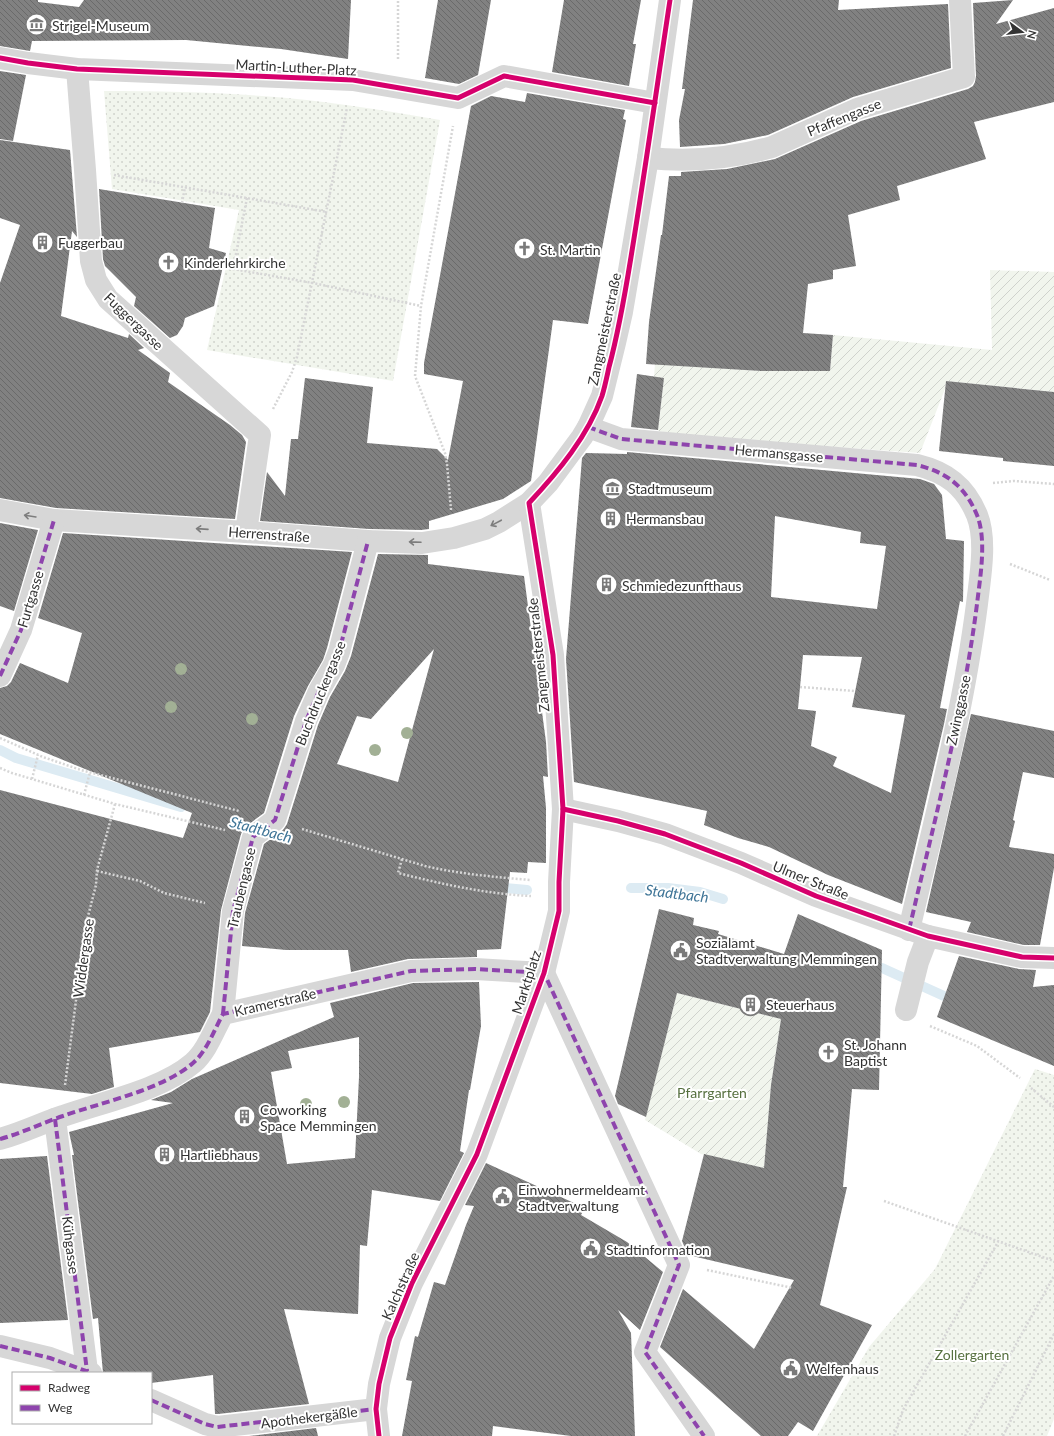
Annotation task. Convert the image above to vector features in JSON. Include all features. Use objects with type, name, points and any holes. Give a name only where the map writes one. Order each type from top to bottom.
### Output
[{"type":"street","name":"Zangmeisterstraße","points":[[563,810],[553,655],[530,503],[548,483],[588,427],[602,396],[616,343],[648,158],[670,0]]},
{"type":"street","name":"Pfaffengasse","points":[[648,158],[665,160],[699,160],[758,151],[778,145],[857,109],[964,77],[960,0]]},
{"type":"street","name":"Martin-Luther-Platz","points":[[0,58],[77,69],[353,80],[458,98]]},
{"type":"street","name":"Fuggergasse","points":[[77,69],[86,170],[91,261],[96,280],[108,299],[260,435]]},
{"type":"street","points":[[458,98],[504,76],[655,103]]},
{"type":"street","name":"Hermansgasse","points":[[588,427],[621,439],[917,465],[930,468],[942,474],[954,481],[964,492]]},
{"type":"street","points":[[246,532],[260,435]]},
{"type":"street","name":"Zwinggasse","points":[[906,1010],[918,962],[918,933],[972,644],[983,552],[978,516],[964,492]]},
{"type":"street","name":"Herrenstraße","points":[[0,510],[54,520],[368,541],[422,543],[454,538],[485,529],[530,503]]},
{"type":"street","name":"Furtgasse","points":[[0,676],[21,630],[54,520]]},
{"type":"street","name":"Buchdruckergasse","points":[[263,829],[306,721],[319,691],[334,665],[339,652],[368,541]]},
{"type":"street","name":"Ulmer Straße","points":[[563,810],[618,821],[665,834],[742,863],[816,896],[918,933],[1022,957],[1054,958]]},
{"type":"street","name":"Marktplatz","points":[[477,1154],[544,973],[559,912],[563,810]]},
{"type":"street","name":"Traubengasse","points":[[223,1014],[233,910],[263,829]]},
{"type":"street","name":"Kramerstraße","points":[[0,1139],[60,1117],[146,1089],[182,1072],[194,1062],[203,1051],[223,1014],[411,971],[475,969],[544,973]]},
{"type":"street","name":"Marktplatz","points":[[544,973],[679,1265]]},
{"type":"street","name":"Kühgasse","points":[[60,1117],[89,1372]]},
{"type":"street","name":"Kalchstraße","points":[[379,1436],[376,1409],[379,1384],[390,1338],[409,1290],[477,1154]]},
{"type":"street","points":[[679,1265],[645,1352],[704,1436]]},
{"type":"street","points":[[0,1346],[50,1358],[89,1372]]},
{"type":"street","name":"Apothekergäßle","points":[[152,1400],[205,1424],[217,1427],[376,1409]]},
{"type":"path","points":[[397,88],[398,0]]},
{"type":"path","points":[[260,435],[292,372],[297,357],[353,80]]},
{"type":"path","points":[[452,515],[445,453],[415,376],[420,306],[458,98]]},
{"type":"path","points":[[86,170],[327,212]]},
{"type":"path","points":[[182,203],[185,187]]},
{"type":"path","points":[[247,198],[233,269],[313,283],[420,306]]},
{"type":"path","points":[[964,492],[995,483],[1014,480],[1054,484]]},
{"type":"path","points":[[1007,563],[1050,580]]},
{"type":"path","points":[[800,687],[855,691]]},
{"type":"path","points":[[32,779],[38,755]]},
{"type":"path","points":[[0,768],[115,804],[263,829]]},
{"type":"path","points":[[84,794],[90,772]]},
{"type":"path","points":[[402,859],[398,873],[442,884],[507,895],[559,898]]},
{"type":"path","points":[[97,871],[140,881],[164,892],[233,910]]},
{"type":"path","points":[[926,1025],[934,1026],[977,1046],[1020,1078]]},
{"type":"path","points":[[1031,1088],[1054,1107]]},
{"type":"path","points":[[884,1201],[1054,1261]]},
{"type":"path","points":[[894,1436],[903,1410],[998,1242]]},
{"type":"path","points":[[679,1265],[793,1288]]},
{"type":"path","points":[[965,1436],[1054,1276]]},
{"type":"path","points":[[1003,1436],[1054,1334]]},
{"type":"green space","points":[[104,91],[203,93],[284,98],[351,106],[440,120],[393,381],[207,350],[239,210],[112,189]]},
{"type":"green space","points":[[990,270],[1054,272],[1054,392],[946,381],[945,389],[920,453],[692,437],[658,431],[664,378],[654,377],[655,364],[761,371],[830,371],[833,335],[992,350]]},
{"type":"green space","name":"Pfarrgarten","points":[[677,993],[781,1019],[771,1085],[764,1168],[701,1154],[645,1120]]},
{"type":"green space","name":"Zollergarten","points":[[1035,1069],[1054,1075],[1054,1419],[1047,1436],[817,1436],[869,1347],[935,1269]]},
{"type":"building","points":[[0,0],[38,0],[38,2],[79,7],[84,0],[351,0],[348,59],[281,49],[186,40],[32,41],[30,51],[0,46]]},
{"type":"building","points":[[438,0],[491,0],[478,75],[459,84],[425,78]]},
{"type":"building","points":[[564,0],[641,0],[633,44],[636,44],[629,86],[552,72]]},
{"type":"building","points":[[693,0],[839,0],[838,10],[948,4],[951,68],[853,97],[768,135],[724,144],[680,147],[679,120],[685,89],[682,89]]},
{"type":"building","points":[[1013,0],[996,24],[1054,8],[1054,102],[974,122],[986,159],[897,186],[900,200],[848,215],[856,266],[833,270],[833,279],[808,284],[803,333],[833,335],[830,371],[761,371],[646,364],[649,322],[669,176],[681,176],[681,172],[727,169],[775,159],[861,121],[968,89],[973,86],[976,76],[973,3]]},
{"type":"building","points":[[0,71],[26,75],[13,141],[0,139]]},
{"type":"building","name":"St. Martin","points":[[527,93],[625,110],[623,119],[626,120],[588,324],[553,320],[531,481],[503,499],[429,521],[429,529],[369,529],[260,521],[267,472],[285,496],[291,439],[298,439],[305,378],[373,387],[367,443],[437,449],[448,460],[463,381],[424,374],[424,363],[471,106],[491,96],[525,102]]},
{"type":"building","points":[[0,140],[70,150],[77,237],[72,231],[61,316],[128,338],[129,334],[144,348],[138,350],[170,373],[168,382],[242,435],[246,442],[235,519],[56,508],[0,498],[0,283],[20,225],[0,218]]},
{"type":"building","name":"Kinderlehrkirche","points":[[99,189],[215,208],[209,248],[226,253],[214,306],[185,318],[183,326],[177,335],[170,338],[134,306],[136,297],[105,266],[103,259]]},
{"type":"building","points":[[637,374],[664,378],[658,430],[631,427]]},
{"type":"building","points":[[946,381],[1054,392],[1054,466],[1003,461],[1003,458],[939,451]]},
{"type":"building","points":[[627,452],[920,479],[934,484],[942,495],[946,539],[964,541],[963,602],[960,601],[940,708],[947,709],[944,724],[902,904],[828,875],[769,847],[738,838],[704,825],[707,811],[574,782],[566,659],[582,458],[586,453],[627,454]],"holes":[[[775,516],[861,532],[860,543],[886,546],[877,609],[771,597]],[[803,655],[862,657],[852,707],[905,715],[891,793],[833,766],[837,757],[811,746],[816,711],[798,709]]]},
{"type":"building","points":[[0,523],[38,530],[14,611],[0,606]]},
{"type":"building","points":[[63,533],[352,552],[323,660],[308,686],[294,716],[264,813],[245,827],[241,834],[221,910],[210,1012],[200,1032],[109,1048],[114,1087],[92,1094],[0,1083],[0,790],[183,838],[192,813],[0,734],[0,688],[7,686],[11,682],[20,663],[68,683],[82,633],[38,618]]},
{"type":"building","points":[[378,554],[428,555],[428,564],[524,576],[546,742],[548,777],[543,776],[546,808],[546,863],[528,862],[527,873],[510,872],[501,949],[477,950],[477,957],[408,959],[351,972],[348,950],[286,950],[242,946],[245,913],[264,844],[283,830],[287,824],[318,725],[330,697],[345,671],[351,656]],"holes":[[[434,649],[398,782],[337,764],[357,716],[371,719]]]},
{"type":"building","points":[[971,714],[1054,731],[1054,778],[1023,772],[1009,847],[1054,854],[1054,868],[1040,945],[1024,945],[967,932],[971,922],[926,912]]},
{"type":"building","points":[[659,909],[694,918],[693,925],[719,931],[718,934],[784,954],[798,914],[882,950],[879,1090],[852,1089],[843,1187],[847,1187],[820,1305],[872,1325],[813,1431],[798,1422],[788,1436],[761,1436],[660,1347],[683,1289],[754,1349],[794,1280],[688,1255],[682,1241],[704,1154],[764,1168],[771,1085],[781,1019],[677,993],[646,1117],[618,1104],[615,1096]]},
{"type":"building","points":[[959,956],[1019,969],[1036,970],[1033,987],[1054,985],[1054,1066],[937,1017]]},
{"type":"building","points":[[479,982],[481,1026],[469,1090],[460,1151],[464,1153],[440,1201],[372,1190],[367,1246],[360,1245],[358,1314],[284,1309],[309,1404],[215,1414],[213,1375],[152,1383],[152,1372],[103,1372],[98,1318],[93,1319],[72,1155],[74,1155],[69,1132],[173,1103],[151,1100],[171,1092],[192,1079],[334,1017],[330,1003],[413,983]],"holes":[[[359,1037],[359,1077],[355,1158],[287,1164],[271,1072],[292,1068],[288,1051]]]},
{"type":"building","points":[[47,1156],[68,1320],[0,1323],[0,1159]]},
{"type":"building","points":[[486,1163],[585,1208],[581,1215],[627,1242],[663,1272],[640,1330],[618,1310],[631,1333],[635,1436],[571,1436],[493,1426],[492,1436],[402,1436],[412,1381],[406,1380],[415,1336],[418,1337],[434,1282],[445,1285],[474,1206],[465,1205]]},
{"type":"building","points":[[316,1428],[318,1436],[249,1436]]},
{"type":"waterway","name":"Stadtbach","points":[[0,750],[16,758],[181,807]]},
{"type":"waterway","name":"Stadtbach","points":[[495,887],[527,890]]},
{"type":"waterway","name":"Stadtbach","points":[[631,888],[668,888],[700,892],[723,899]]},
{"type":"waterway","name":"Stadtbach","points":[[882,968],[944,996]]},
{"type":"marked path","points":[[588,427],[621,439],[917,465],[946,476],[967,496],[977,515],[982,536],[982,559],[977,604],[956,727],[909,930]]},
{"type":"marked path","points":[[0,676],[21,630],[54,520]]},
{"type":"marked path","points":[[223,1014],[233,911],[253,837],[275,820],[306,721],[319,691],[334,665],[339,652],[368,541]]},
{"type":"marked path","points":[[0,1139],[63,1116],[149,1088],[165,1081],[193,1063],[198,1058],[210,1040],[223,1014],[411,971],[475,969],[544,973],[679,1265],[645,1352],[704,1436]]},
{"type":"marked path","points":[[55,1119],[87,1371]]},
{"type":"marked path","points":[[0,1346],[50,1358],[89,1372]]},
{"type":"marked path","points":[[152,1400],[205,1424],[217,1427],[376,1409]]},
{"type":"cycle path","points":[[379,1436],[376,1409],[379,1384],[390,1338],[412,1283],[477,1154],[544,973],[559,911],[563,809],[553,655],[529,503],[551,479],[571,453],[589,425],[602,396],[622,312],[670,0]]},
{"type":"cycle path","points":[[0,58],[77,69],[353,80],[458,98],[504,76],[655,103]]},
{"type":"cycle path","points":[[563,809],[618,821],[665,834],[741,863],[816,896],[928,936],[1022,957],[1054,958]]},
{"type":"place","name":"Strigel-Museum","points":[[36,25]]},
{"type":"place","name":"Fuggerbau","points":[[42,242]]},
{"type":"place","name":"St. Martin","points":[[524,249]]},
{"type":"place","name":"Kinderlehrkirche","points":[[168,262]]},
{"type":"place","name":"Stadtmuseum","points":[[612,488]]},
{"type":"place","name":"Hermansbau","points":[[610,518]]},
{"type":"place","name":"Schmiedezunfthaus","points":[[606,585]]},
{"type":"place","name":"Sozialamt Stadtverwaltung Memmingen","points":[[681,950]]},
{"type":"place","name":"Steuerhaus","points":[[751,1004]]},
{"type":"place","name":"St. Johann Baptist","points":[[828,1052]]},
{"type":"place","name":"Coworking Space Memmingen","points":[[244,1117]]},
{"type":"place","name":"Hartliebhaus","points":[[165,1154]]},
{"type":"place","name":"Einwohnermeldeamt Stadtverwaltung","points":[[502,1197]]},
{"type":"place","name":"Stadtinformation","points":[[590,1249]]},
{"type":"place","name":"Welfenhaus","points":[[791,1368]]}]
